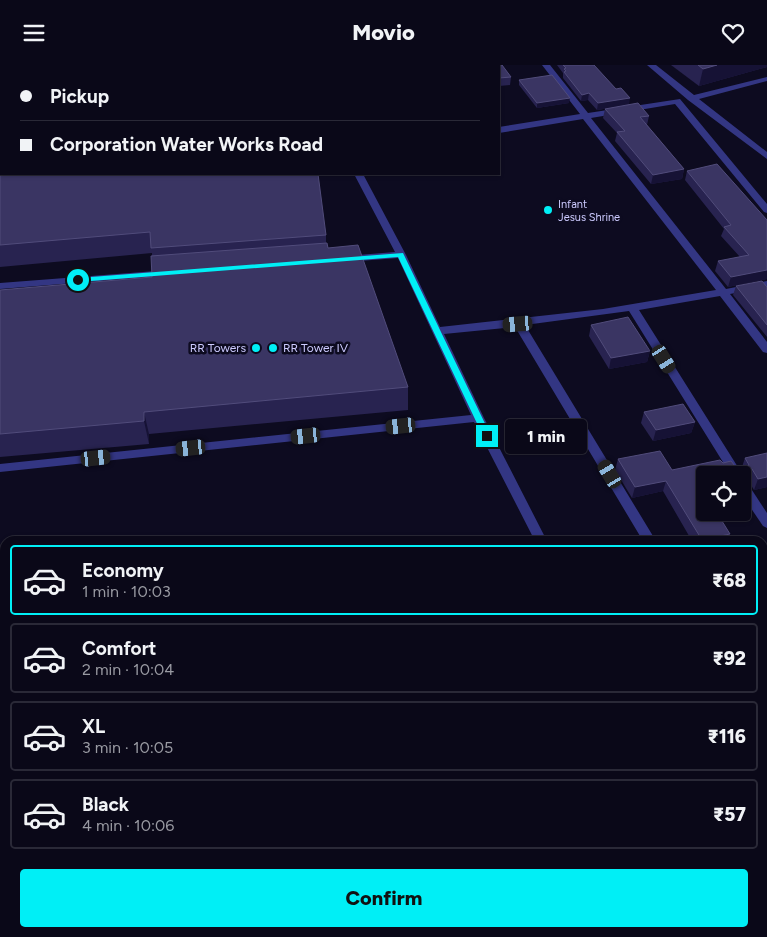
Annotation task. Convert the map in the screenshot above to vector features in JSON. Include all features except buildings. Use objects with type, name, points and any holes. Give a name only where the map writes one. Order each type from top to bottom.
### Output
[{"type":"street","points":[[546,65],[767,349]]},
{"type":"street","points":[[652,65],[691,98],[767,156]]},
{"type":"street","points":[[691,98],[767,79]]},
{"type":"street","points":[[500,127],[677,101],[767,210]]},
{"type":"street","points":[[359,175],[401,255],[478,418],[537,536]]},
{"type":"street","points":[[340,260],[401,255]]},
{"type":"street","points":[[0,286],[184,272]]},
{"type":"street","points":[[438,331],[518,324],[633,309],[767,284]]},
{"type":"street","points":[[633,309],[731,466]]},
{"type":"street","points":[[518,324],[647,536]]},
{"type":"street","points":[[0,468],[478,418]]},
{"type":"street","points":[[751,498],[767,523]]},
{"type":"place","name":"Infant Jesus Shrine","points":[[548,210]]},
{"type":"place","name":"RR Towers","points":[[256,348]]},
{"type":"place","name":"RR Tower IV","points":[[273,348]]},
{"type":"route","points":[[78,280],[401,255],[487,436]]}]
